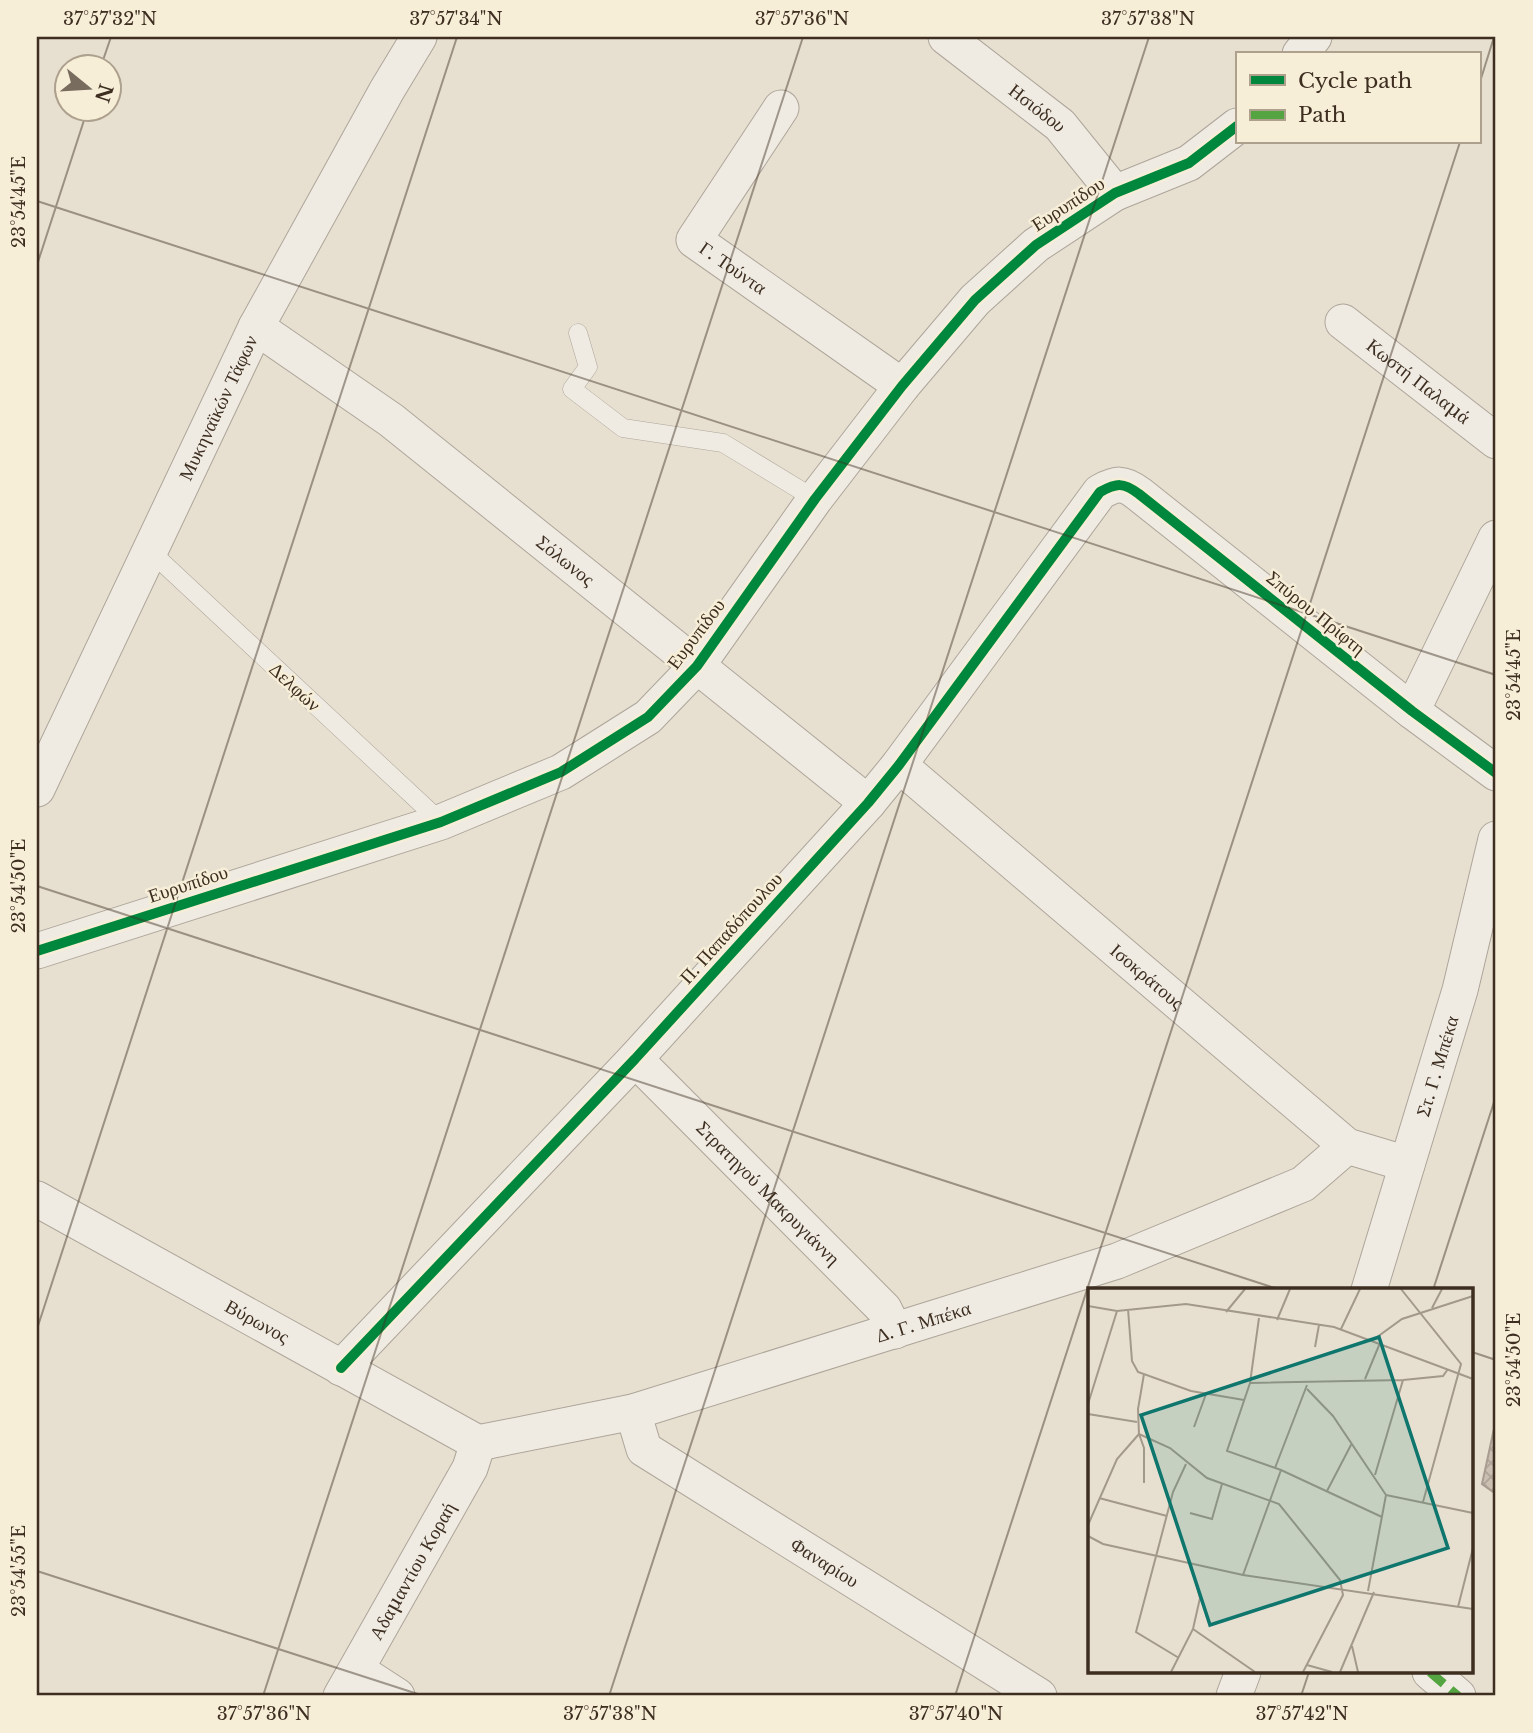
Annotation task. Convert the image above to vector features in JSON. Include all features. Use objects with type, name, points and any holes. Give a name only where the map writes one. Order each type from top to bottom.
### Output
[{"type":"street","name":"Μυκηναϊκών Τάφων","points":[[37,789],[256,327],[419,37]]},
{"type":"street","name":"Ησιόδου","points":[[946,37],[1060,125],[1115,193]]},
{"type":"street","points":[[1302,52],[1314,37]]},
{"type":"street","name":"Γ. Τούντα","points":[[781,108],[694,240],[902,386]]},
{"type":"street","name":"Ευρυπίδου","points":[[37,951],[441,822],[561,772],[648,717],[697,666],[815,499],[902,386],[975,300],[1036,246],[1115,193],[1189,163],[1236,127]]},
{"type":"street","name":"Κωστή Παλαμά","points":[[1343,322],[1496,441]]},
{"type":"street","name":"Σόλωνος","points":[[256,327],[391,420],[867,803]]},
{"type":"street","name":"Σπύρου Πρίφτη","points":[[1113,485],[1128,486],[1139,494],[1412,712],[1496,773]]},
{"type":"street","name":"Π. Παπαδόπουλου","points":[[341,1368],[635,1059],[867,803],[899,765],[1100,492],[1113,485]]},
{"type":"street","points":[[1412,712],[1496,538]]},
{"type":"street","name":"Ισοκράτους","points":[[899,765],[1347,1146],[1407,1164]]},
{"type":"street","name":"Στ. Γ. Μπέκα","points":[[1369,1288],[1460,990],[1496,839]]},
{"type":"street","name":"Στρατηγού Μακρυγιάννη","points":[[635,1059],[884,1309],[895,1331]]},
{"type":"street","name":"Δ. Γ. Μπέκα","points":[[478,1443],[633,1412],[1116,1261],[1303,1184],[1347,1146]]},
{"type":"street","name":"Βύρωνος","points":[[37,1199],[478,1443]]},
{"type":"street","name":"Φαναρίου","points":[[633,1412],[644,1448],[1038,1696]]},
{"type":"street","name":"Αδαμαντίου Κοραή","points":[[349,1683],[470,1468],[478,1443]]},
{"type":"street","points":[[1234,1696],[1242,1674]]},
{"type":"street","points":[[1432,1674],[1458,1696]]},
{"type":"street","points":[[349,1683],[397,1696]]},
{"type":"lane","points":[[578,333],[588,367],[572,389],[623,428],[723,443],[815,499]]},
{"type":"lane","name":"Δελφών","points":[[150,551],[441,822]]},
{"type":"building","points":[[1496,1424],[1496,1494],[1482,1484]]},
{"type":"marked path","points":[[1432,1674],[1458,1696]]},
{"type":"cycle path","points":[[37,951],[441,822],[561,772],[648,717],[697,666],[815,499],[902,386],[975,300],[1036,245],[1115,193],[1189,163],[1236,127]]},
{"type":"cycle path","points":[[341,1368],[635,1059],[868,803],[899,765],[1100,492],[1120,485],[1139,494],[1412,711],[1496,773]]}]
